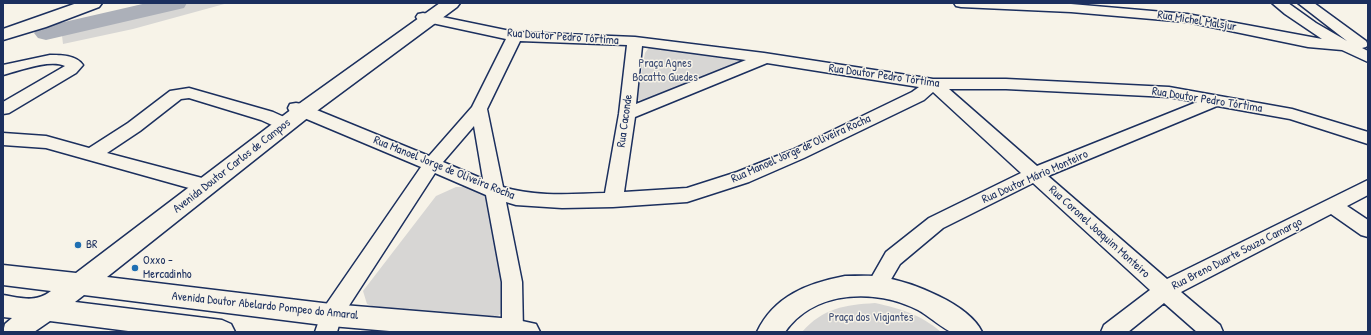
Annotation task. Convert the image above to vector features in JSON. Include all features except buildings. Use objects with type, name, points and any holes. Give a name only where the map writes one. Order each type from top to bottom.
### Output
[{"type":"main road","points":[[3,35],[40,23],[92,3]]},
{"type":"main road","name":"Avenida Doutor Carlos de Campos","points":[[3,324],[25,308],[71,284],[300,109],[431,13],[451,3]]},
{"type":"main road","points":[[3,41],[40,23]]},
{"type":"main road","name":"Avenida Doutor Carlos de Campos","points":[[71,284],[196,183],[278,121],[300,109]]},
{"type":"main road","name":"Avenida Doutor Abelardo Pompeo do Amaral","points":[[3,275],[329,323],[517,331]]},
{"type":"main road","points":[[770,332],[775,322],[790,308],[808,296],[829,289],[851,286],[876,287],[900,292],[924,301],[947,314],[968,332]]},
{"type":"main road","points":[[25,308],[222,332]]},
{"type":"main road","name":"Avenida Doutor Carlos de Campos","points":[[14,332],[25,308]]},
{"type":"street","name":"Rua Michel Malsjur","points":[[960,3],[1071,8],[1187,18],[1308,42],[1344,46]]},
{"type":"street","points":[[1171,3],[1187,18]]},
{"type":"street","points":[[1280,3],[1302,20],[1344,46],[1366,50]]},
{"type":"street","points":[[1305,3],[1366,50]]},
{"type":"street","name":"Rua Doutor Pedro Tórtima","points":[[431,13],[515,36],[635,41],[764,58],[933,84],[1006,84],[1169,92],[1292,114],[1368,138]]},
{"type":"street","points":[[329,323],[432,164],[480,109],[515,36]]},
{"type":"street","name":"Rua Caconde","points":[[613,200],[627,114],[635,41]]},
{"type":"street","points":[[627,114],[764,58]]},
{"type":"street","points":[[3,70],[43,60],[70,60],[75,64],[70,70],[3,109]]},
{"type":"street","name":"Rua Manoel Jorge de Oliveira Rocha","points":[[300,109],[495,191],[516,198],[562,201],[613,200],[687,195],[743,177],[798,154],[918,96],[933,84]]},
{"type":"street","name":"Rua Coronel Joaquim Monteiro","points":[[933,84],[1212,332]]},
{"type":"street","points":[[91,155],[134,127],[176,95],[182,93],[196,95],[278,121]]},
{"type":"street","name":"Rua Doutor Mário Monteiro","points":[[876,287],[893,258],[936,223],[1035,174],[1217,100]]},
{"type":"street","points":[[480,109],[512,282],[517,331]]},
{"type":"street","points":[[3,139],[46,142],[196,183]]},
{"type":"street","name":"Rua Breno Duarte Souza Camargo","points":[[1112,332],[1165,290],[1334,206],[1368,187]]},
{"type":"street","points":[[1334,206],[1368,230]]},
{"type":"green space","points":[[146,3],[228,3],[133,29],[63,44],[61,27]]},
{"type":"green space","name":"Praça Agnes Bocatto Guedes","points":[[650,46],[737,57],[742,60],[743,64],[651,101],[638,100],[637,96],[645,53]]},
{"type":"green space","points":[[456,187],[475,189],[483,193],[491,201],[505,310],[498,316],[487,319],[377,308],[367,304],[363,291],[436,196]]},
{"type":"green space","name":"Praça dos Viajantes","points":[[875,303],[918,316],[941,332],[802,332],[818,318],[835,309]]},
{"type":"waterway","points":[[46,33],[176,3]]},
{"type":"place","name":"BR","points":[[78,245]]},
{"type":"place","name":"Oxxo - Mercadinho","points":[[135,268]]}]
